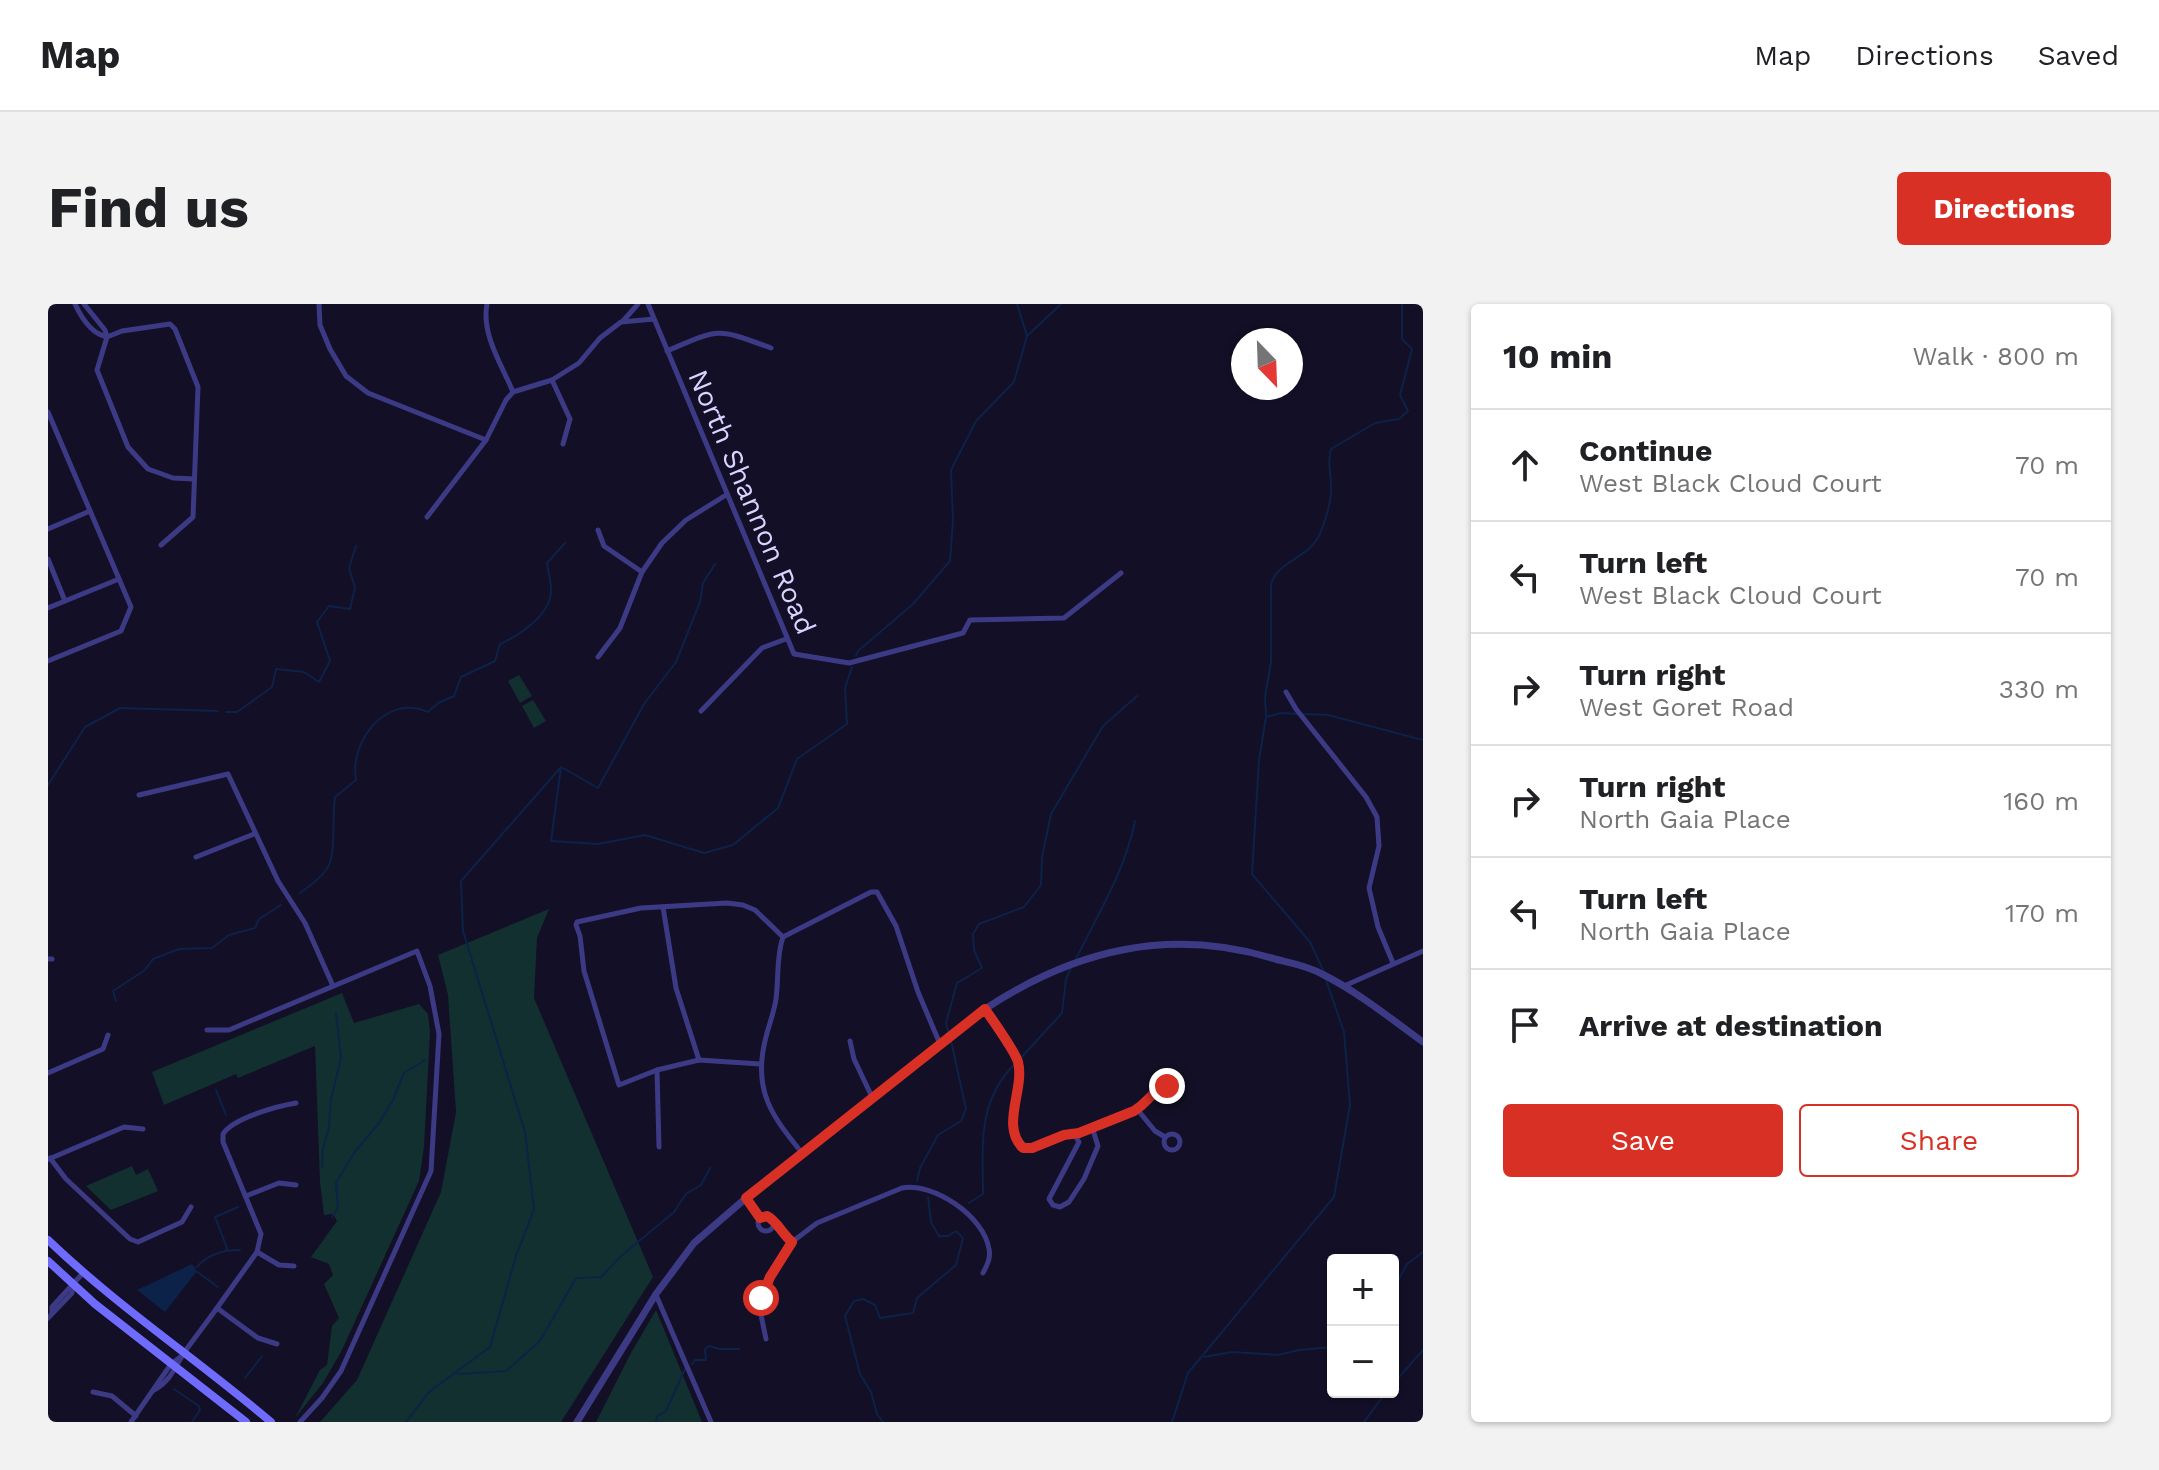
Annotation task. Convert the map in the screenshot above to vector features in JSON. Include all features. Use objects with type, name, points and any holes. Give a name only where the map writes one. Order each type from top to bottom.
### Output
[{"type":"main road","points":[[48,1240],[83,1273],[271,1422]]},
{"type":"main road","points":[[48,1261],[73,1286],[246,1422]]},
{"type":"street","points":[[75,304],[91,328],[106,340]]},
{"type":"street","points":[[84,304],[105,330],[106,340],[97,370],[128,447],[148,469],[162,475],[194,479]]},
{"type":"street","points":[[319,304],[320,325],[346,376],[368,393],[486,440]]},
{"type":"street","points":[[487,304],[485,322],[488,335],[513,392]]},
{"type":"street","points":[[427,517],[486,440],[513,392],[552,380],[579,363],[600,338],[638,304]]},
{"type":"street","name":"North Shannon Road","points":[[648,304],[794,654],[849,663],[963,633],[970,620],[1064,618],[1121,573]]},
{"type":"street","points":[[621,322],[654,319]]},
{"type":"street","points":[[106,340],[122,331],[170,324],[175,329],[198,387],[193,517],[161,545]]},
{"type":"street","points":[[667,351],[711,332],[725,331],[771,348]]},
{"type":"street","points":[[552,380],[570,419],[563,444]]},
{"type":"street","points":[[48,412],[131,607],[121,631],[48,661]]},
{"type":"street","points":[[598,657],[620,628],[642,572],[662,543],[686,520],[726,495]]},
{"type":"street","points":[[48,529],[90,511]]},
{"type":"street","points":[[598,530],[604,546],[642,572]]},
{"type":"street","points":[[48,559],[65,601]]},
{"type":"street","points":[[48,608],[119,579]]},
{"type":"street","points":[[701,711],[762,648],[786,639]]},
{"type":"street","points":[[1286,692],[1366,797],[1377,817],[1379,846],[1369,888],[1378,927],[1393,963]]},
{"type":"street","points":[[139,795],[228,774],[254,834],[278,881],[305,923],[333,986]]},
{"type":"street","points":[[196,857],[254,834]]},
{"type":"street","points":[[802,1153],[773,1117],[762,1087],[760,1064],[776,1001],[778,952],[783,937],[871,892],[877,892],[896,926],[918,992],[940,1044]]},
{"type":"street","points":[[760,1064],[699,1060],[657,1070],[619,1085],[584,971],[577,922],[641,908],[727,903],[755,910],[783,937]]},
{"type":"street","points":[[663,907],[676,988],[699,1060]]},
{"type":"street","points":[[577,1422],[656,1294],[694,1243],[872,1097],[985,1009],[1026,983],[1085,958],[1139,947],[1218,945],[1246,950],[1318,972],[1344,986],[1423,1042]]},
{"type":"street","points":[[207,1030],[229,1030],[417,951],[430,986],[439,1034],[431,1171],[341,1371],[300,1422]]},
{"type":"street","points":[[1344,986],[1423,951]]},
{"type":"street","points":[[985,1009],[1018,1060],[1014,1131],[1017,1142],[1023,1148],[1074,1134],[1137,1109],[1152,1092],[1167,1086]]},
{"type":"street","points":[[48,1073],[103,1049],[108,1035]]},
{"type":"street","points":[[850,1041],[854,1059],[872,1097]]},
{"type":"street","points":[[657,1070],[659,1147]]},
{"type":"street","points":[[131,1422],[257,1252],[261,1234],[223,1142],[223,1134],[232,1125],[277,1106],[296,1103]]},
{"type":"street","points":[[1137,1109],[1155,1131],[1165,1137]]},
{"type":"street","points":[[143,1129],[124,1127],[49,1159],[130,1239],[138,1242],[182,1222],[191,1207]]},
{"type":"street","points":[[1074,1134],[1079,1142],[1049,1199],[1053,1205],[1060,1207],[1069,1202],[1084,1179],[1098,1146],[1092,1127]]},
{"type":"street","points":[[246,1196],[279,1183],[296,1185]]},
{"type":"street","points":[[766,1339],[760,1310],[763,1290],[792,1242],[817,1223],[894,1191],[913,1186],[939,1193],[980,1229],[990,1251],[983,1273]]},
{"type":"street","points":[[746,1198],[760,1218],[762,1230],[784,1235]]},
{"type":"street","points":[[760,1218],[768,1216],[792,1242]]},
{"type":"street","points":[[768,1231],[774,1221]]},
{"type":"street","points":[[257,1252],[279,1265],[294,1266]]},
{"type":"street","points":[[50,1315],[52,1307],[83,1273]]},
{"type":"street","points":[[656,1294],[711,1422]]},
{"type":"street","points":[[217,1308],[258,1338],[277,1344]]},
{"type":"street","points":[[93,1392],[112,1396],[136,1416]]},
{"type":"green space","points":[[519,675],[532,696],[520,703],[508,681]]},
{"type":"green space","points":[[533,700],[546,721],[534,728],[522,706]]},
{"type":"green space","points":[[549,909],[537,938],[534,998],[653,1277],[561,1422],[320,1422],[357,1380],[441,1192],[456,1112],[448,995],[438,955]]},
{"type":"green space","points":[[342,993],[354,1023],[419,1004],[428,1014],[430,1032],[424,1147],[419,1181],[342,1350],[323,1383],[295,1418],[320,1370],[327,1365],[332,1326],[339,1318],[324,1284],[333,1275],[329,1264],[311,1257],[337,1221],[333,1214],[324,1215],[315,1046],[238,1078],[236,1074],[164,1105],[152,1072]]},
{"type":"green space","points":[[132,1166],[136,1175],[148,1169],[158,1191],[111,1210],[86,1186]]},
{"type":"green space","points":[[656,1310],[702,1422],[596,1422],[631,1353]]},
{"type":"water","points":[[192,1264],[197,1271],[165,1312],[137,1290]]},
{"type":"waterway","points":[[856,656],[913,604],[950,561],[953,520],[951,470],[976,421],[1014,382],[1027,336],[1017,304]]},
{"type":"waterway","points":[[1027,336],[1061,304]]},
{"type":"waterway","points":[[1266,716],[1265,697],[1271,662],[1271,584],[1280,570],[1308,550],[1319,536],[1330,498],[1331,449],[1375,423],[1399,419],[1408,411],[1400,395],[1412,349],[1402,339],[1402,304]]},
{"type":"waterway","points":[[300,893],[328,867],[332,853],[335,797],[356,780],[355,765],[359,750],[374,724],[398,709],[413,708],[428,712],[438,703],[454,696],[461,677],[495,661],[500,644],[525,629],[546,607],[551,589],[547,563],[565,543]]},
{"type":"waterway","points":[[226,712],[237,712],[272,687],[276,669],[304,672],[319,682],[330,661],[317,622],[329,606],[350,609],[355,588],[349,568],[356,546]]},
{"type":"waterway","points":[[563,768],[598,788],[644,704],[676,662],[700,602],[703,583],[715,564]]},
{"type":"waterway","points":[[406,1422],[429,1392],[490,1347],[516,1256],[534,1209],[525,1132],[463,931],[461,881],[561,767],[551,841],[598,844],[645,835],[704,853],[733,845],[778,808],[797,759],[847,724],[845,688],[852,667]]},
{"type":"waterway","points":[[949,1035],[946,1023],[957,983],[982,968],[974,950],[973,934],[979,924],[1024,907],[1041,885],[1042,857],[1051,814],[1103,726],[1137,696]]},
{"type":"waterway","points":[[48,785],[85,727],[120,708],[218,711]]},
{"type":"waterway","points":[[1297,714],[1281,713],[1266,717],[1259,760],[1252,874],[1310,942],[1323,970]]},
{"type":"waterway","points":[[1303,714],[1328,715],[1423,740]]},
{"type":"waterway","points":[[1076,959],[1118,875],[1135,821]]},
{"type":"waterway","points":[[116,1001],[113,991],[145,970],[153,959],[179,949],[212,948],[229,935],[255,928],[259,919],[281,905]]},
{"type":"waterway","points":[[1019,1060],[1062,1013],[1066,979],[1071,968]]},
{"type":"waterway","points":[[1172,1422],[1188,1373],[1334,1197],[1350,1105],[1344,1032],[1326,980]]},
{"type":"waterway","points":[[322,1168],[331,1099],[341,1058],[336,1013]]},
{"type":"waterway","points":[[917,1181],[920,1168],[938,1135],[961,1121],[966,1109],[951,1041]]},
{"type":"waterway","points":[[332,1217],[338,1208],[336,1183],[354,1153],[379,1123],[404,1073],[425,1060]]},
{"type":"waterway","points":[[969,1203],[983,1194],[983,1141],[988,1108],[1003,1078],[1015,1064]]},
{"type":"waterway","points":[[216,1090],[226,1115]]},
{"type":"waterway","points":[[458,1374],[506,1371],[540,1341],[576,1278],[601,1277],[674,1212],[686,1194],[701,1185],[710,1168]]},
{"type":"waterway","points":[[883,1422],[860,1374],[845,1316],[854,1301],[863,1299],[875,1305],[880,1318],[913,1313],[917,1298],[956,1265],[963,1238],[956,1231],[948,1236],[939,1236],[931,1222],[928,1197]]},
{"type":"waterway","points":[[226,1250],[215,1217],[238,1207]]},
{"type":"waterway","points":[[197,1267],[217,1254],[240,1250]]},
{"type":"waterway","points":[[1399,1279],[1407,1264],[1423,1252]]},
{"type":"waterway","points":[[196,1271],[218,1287]]},
{"type":"waterway","points":[[692,1364],[695,1360],[706,1360],[705,1349],[709,1346],[739,1349]]},
{"type":"waterway","points":[[1204,1357],[1232,1352],[1278,1355],[1327,1348]]},
{"type":"waterway","points":[[1399,1377],[1423,1350]]},
{"type":"waterway","points":[[245,1378],[262,1356]]},
{"type":"waterway","points":[[656,1422],[657,1416],[666,1411],[685,1369]]},
{"type":"waterway","points":[[174,1389],[199,1406],[200,1410],[192,1422]]},
{"type":"waterway","points":[[1364,1422],[1382,1398]]},
{"type":"route","points":[[761,1298],[792,1242],[772,1218],[760,1218],[746,1198],[985,1009],[1018,1060],[1014,1131],[1017,1142],[1023,1148],[1079,1133],[1134,1111],[1152,1092],[1167,1086]]}]
